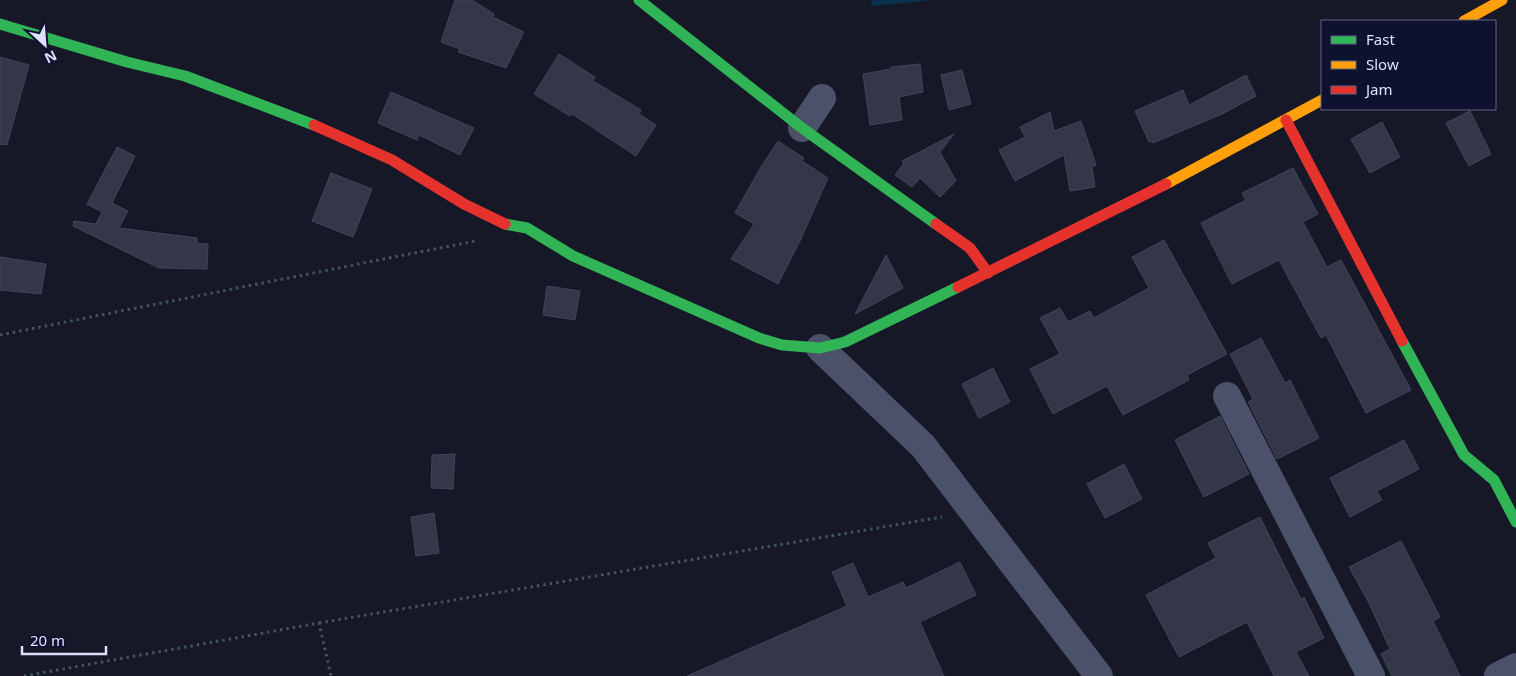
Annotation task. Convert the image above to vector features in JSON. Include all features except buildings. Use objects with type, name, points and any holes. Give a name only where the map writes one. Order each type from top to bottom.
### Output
[{"type":"street","points":[[639,0],[802,128],[970,248],[988,273]]},
{"type":"street","points":[[1466,20],[1502,0]]},
{"type":"street","points":[[0,24],[127,62],[185,76],[299,118],[392,160],[464,204],[504,224],[527,228],[573,256],[760,338],[782,345],[820,348],[845,342],[861,335],[988,273],[1170,182],[1321,101]]},
{"type":"street","points":[[802,128],[822,98]]},
{"type":"street","points":[[1286,120],[1385,310],[1464,455],[1494,480],[1516,522]]},
{"type":"street","points":[[820,348],[923,446],[1099,676]]},
{"type":"street","points":[[1227,396],[1371,676]]},
{"type":"street","points":[[1498,676],[1516,667]]},
{"type":"path","points":[[0,335],[486,239],[504,224]]},
{"type":"path","points":[[24,676],[319,623],[973,511]]},
{"type":"path","points":[[319,623],[331,676]]},
{"type":"water","points":[[871,0],[934,0],[872,6]]},
{"type":"traffic: fast","points":[[639,0],[802,128],[936,224]]},
{"type":"traffic: fast","points":[[0,24],[127,62],[185,76],[314,125]]},
{"type":"traffic: fast","points":[[505,224],[527,228],[573,256],[759,338],[782,345],[820,348],[845,342],[958,287]]},
{"type":"traffic: fast","points":[[1402,341],[1464,455],[1494,480],[1516,522]]},
{"type":"traffic: slow","points":[[1466,20],[1502,0]]},
{"type":"traffic: slow","points":[[1166,184],[1321,101]]},
{"type":"traffic: jam","points":[[1286,120],[1402,341]]},
{"type":"traffic: jam","points":[[314,125],[392,160],[464,204],[505,224]]},
{"type":"traffic: jam","points":[[958,287],[1166,184]]},
{"type":"traffic: jam","points":[[936,224],[970,248],[988,273]]}]
